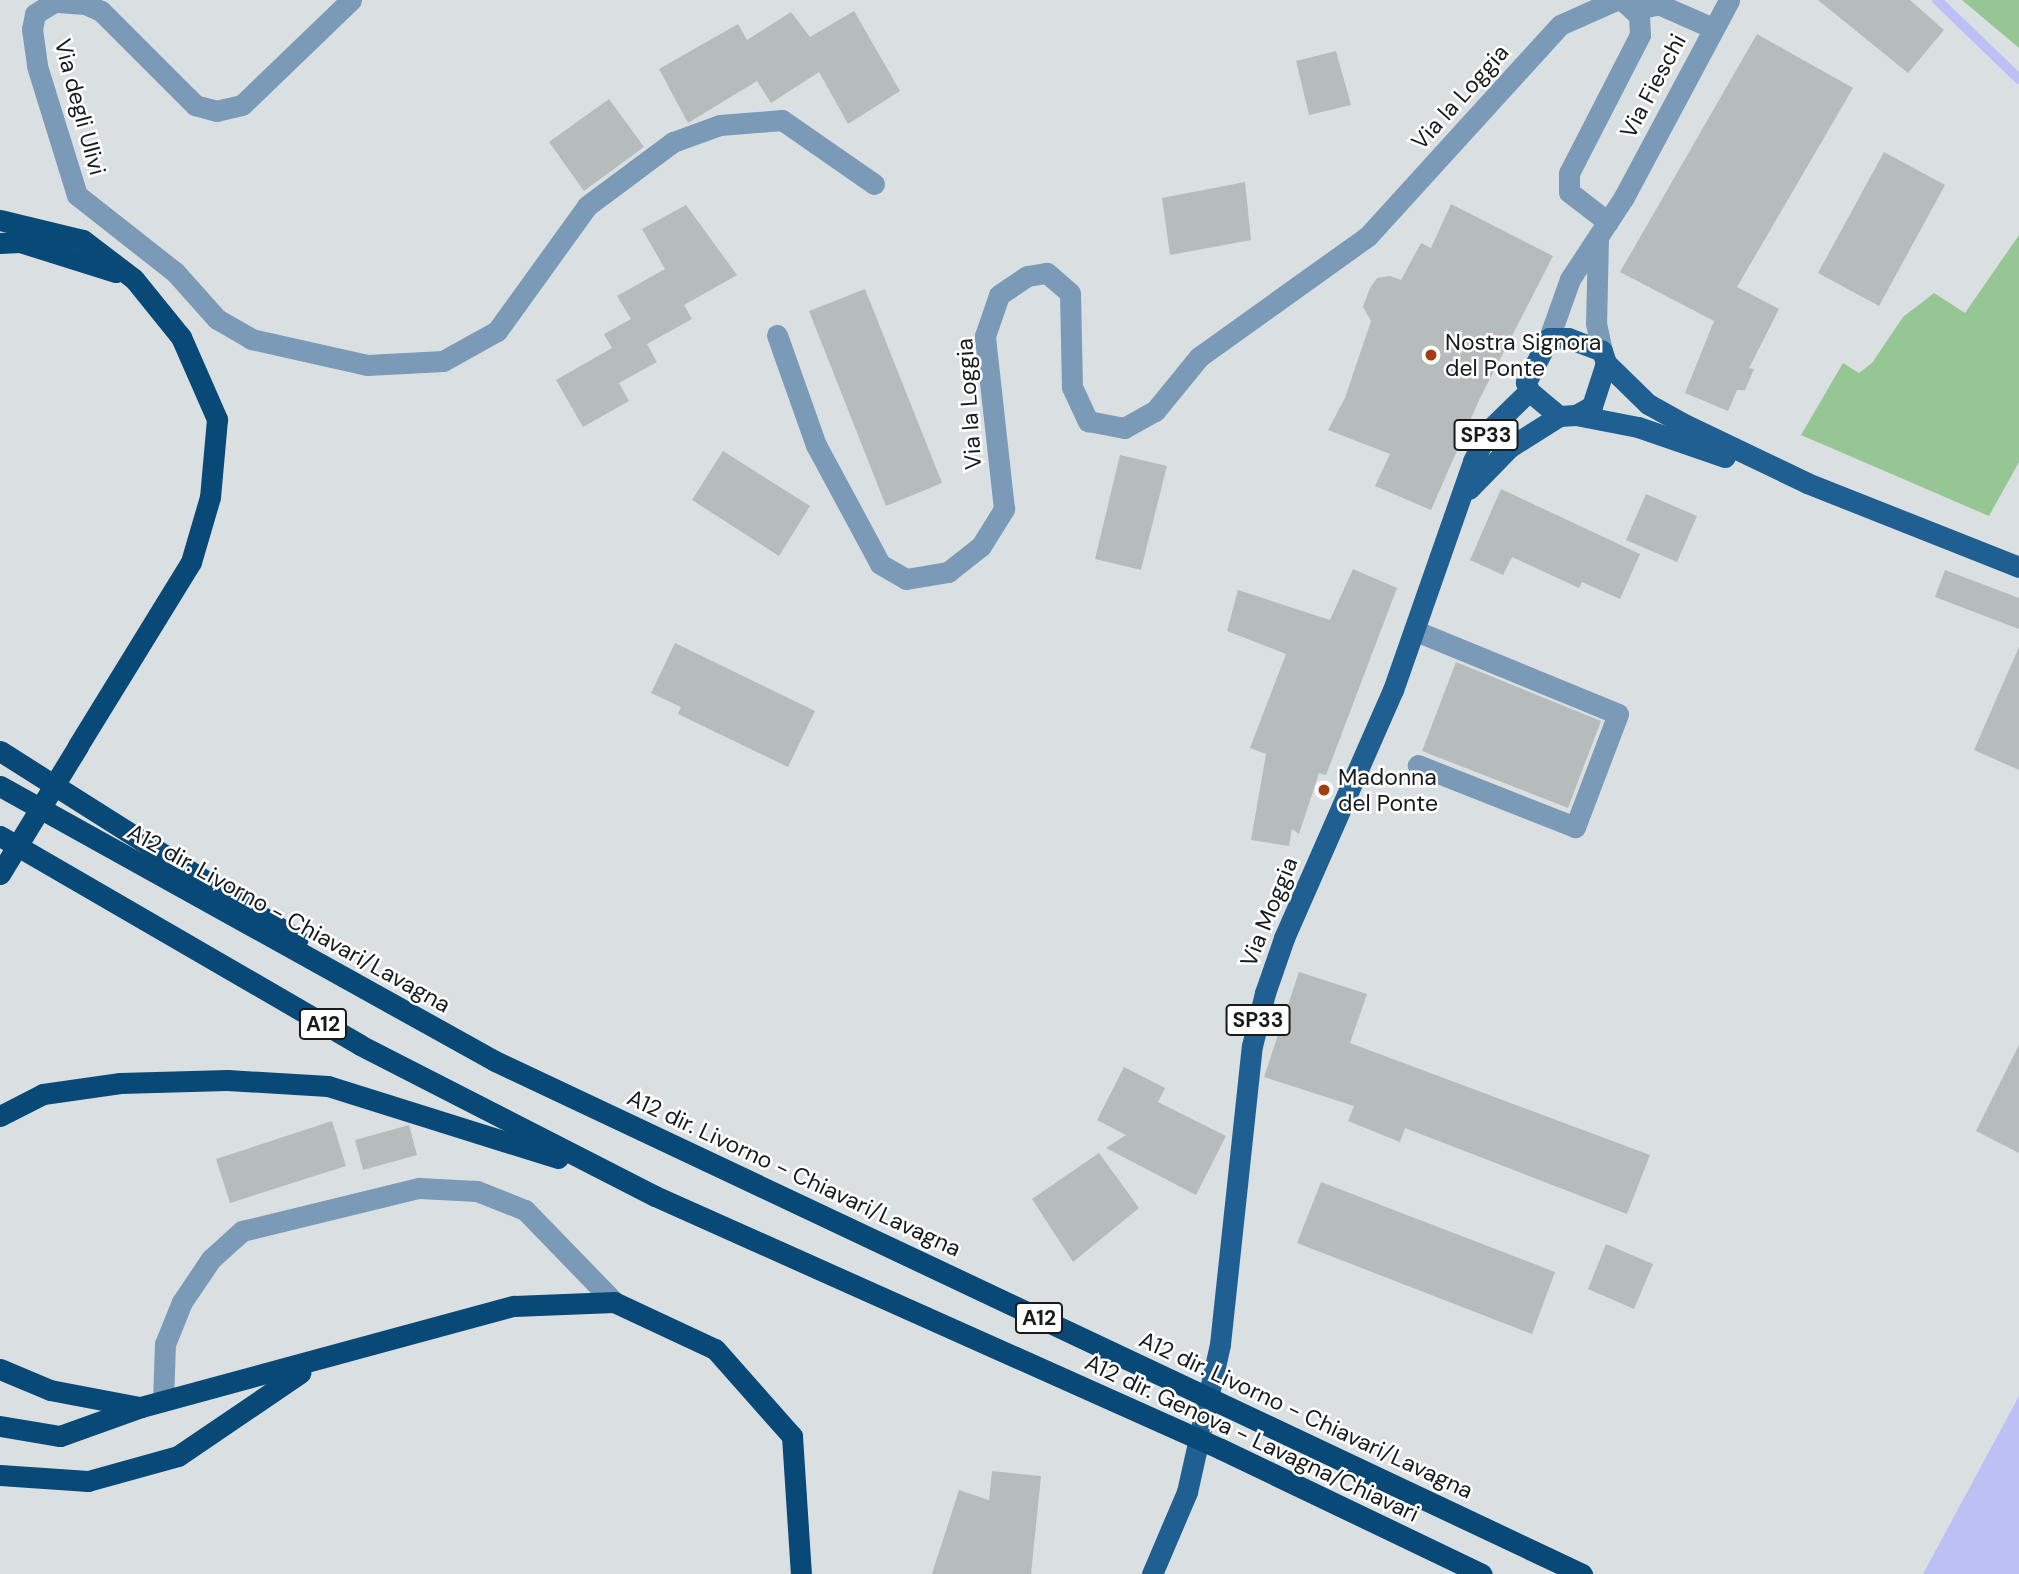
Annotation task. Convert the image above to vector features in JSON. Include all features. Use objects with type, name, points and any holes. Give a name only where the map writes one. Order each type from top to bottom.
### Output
[{"type":"highway","points":[[0,220],[83,240],[134,279],[181,337],[217,419],[210,498],[191,562],[0,874]]},
{"type":"highway","points":[[0,243],[20,242],[134,279]]},
{"type":"highway","points":[[0,751],[236,897],[400,1010]]},
{"type":"highway","name":"A12 dir. Livorno - Chiavari/Lavagna","points":[[0,786],[495,1061],[1582,1574]]},
{"type":"highway","name":"A12","points":[[0,836],[360,1045],[628,1182]]},
{"type":"highway","points":[[0,1116],[43,1094],[120,1083],[227,1080],[328,1086],[450,1121],[628,1182]]},
{"type":"highway","name":"A12 dir. Genova - Lavagna/Chiavari","points":[[628,1182],[1221,1450],[1482,1574]]},
{"type":"highway","points":[[0,1426],[60,1436],[141,1407],[313,1363],[514,1306],[614,1302],[715,1349],[792,1436],[801,1574]]},
{"type":"highway","points":[[0,1475],[88,1481],[178,1456],[313,1363]]},
{"type":"highway","points":[[0,1368],[50,1390],[141,1407]]},
{"type":"main road","points":[[1549,338],[1568,338],[1604,357],[1648,404],[1807,483]]},
{"type":"main road","name":"SP33","points":[[1549,338],[1533,362],[1526,382],[1529,391],[1568,415]]},
{"type":"main road","name":"Via Moggia","points":[[1465,493],[1510,447],[1568,415],[1591,406],[1604,357]]},
{"type":"main road","name":"Via Moggia","points":[[1152,1574],[1187,1492],[1220,1344],[1252,1046],[1265,993],[1284,937],[1416,631],[1488,430],[1529,391]]},
{"type":"main road","points":[[1568,415],[1668,436],[1807,483],[2019,567]]},
{"type":"street","name":"Via degli Ulivi","points":[[351,0],[242,105],[217,111],[195,105],[101,11],[85,4],[54,2],[35,14],[32,29],[37,66],[77,195],[106,221],[143,243],[217,319],[251,340],[367,365],[443,361],[497,331],[587,206],[673,142],[720,125],[782,120],[874,184]]},
{"type":"street","name":"Via Fieschi","points":[[1603,230],[1624,197],[1729,0]]},
{"type":"street","name":"Via la Loggia","points":[[777,335],[816,444],[880,564],[906,579],[948,572],[981,546],[1004,509],[985,336],[999,295],[1027,276],[1047,273],[1070,293],[1072,387],[1088,421],[1124,428],[1155,411],[1199,357],[1368,236],[1560,25],[1624,3],[1658,4],[1713,29]]},
{"type":"street","points":[[1603,230],[1569,192],[1569,173],[1640,35],[1639,15],[1624,3]]},
{"type":"street","name":"SP33","points":[[1549,338],[1570,279],[1603,230]]},
{"type":"street","name":"Via Moggia","points":[[1603,230],[1596,323],[1604,357]]},
{"type":"street","points":[[1416,631],[1618,714],[1576,827],[1418,765]]},
{"type":"street","points":[[163,1401],[165,1344],[182,1302],[211,1259],[242,1231],[419,1188],[477,1191],[525,1210],[614,1302]]},
{"type":"green space","points":[[1962,0],[2019,0],[2019,48]]},
{"type":"green space","points":[[2019,235],[2019,462],[1989,516],[1801,435],[1843,363],[1859,373],[1872,363],[1903,317],[1934,293],[1965,313]]},
{"type":"water","points":[[2019,1396],[2019,1574],[1923,1574]]},
{"type":"building","points":[[1818,0],[1910,0],[1944,30],[1908,73]]},
{"type":"building","points":[[854,11],[900,91],[848,124],[819,72],[771,103],[757,81],[688,123],[659,69],[738,24],[747,40],[791,12],[810,37]]},
{"type":"building","points":[[1757,34],[1853,88],[1737,287],[1779,309],[1749,368],[1754,369],[1745,390],[1737,390],[1728,411],[1685,393],[1714,321],[1620,272]]},
{"type":"building","points":[[1336,51],[1351,105],[1309,115],[1296,61]]},
{"type":"building","points":[[609,99],[644,147],[584,191],[549,142]]},
{"type":"building","points":[[1884,152],[1945,185],[1879,306],[1818,273]]},
{"type":"building","points":[[1245,182],[1251,240],[1170,255],[1162,198]]},
{"type":"building","points":[[1451,204],[1553,256],[1480,398],[1431,510],[1375,486],[1390,454],[1328,430],[1345,398],[1371,321],[1363,307],[1370,288],[1377,278],[1390,276],[1401,280],[1421,243],[1431,248]]},
{"type":"building","points":[[686,205],[737,275],[684,305],[692,319],[647,344],[657,362],[619,383],[629,401],[583,427],[556,380],[612,348],[604,334],[631,319],[617,296],[665,269],[642,229]]},
{"type":"building","points":[[865,289],[942,483],[886,506],[809,311]]},
{"type":"building","points":[[723,451],[810,506],[779,556],[692,500]]},
{"type":"building","points":[[1120,455],[1167,466],[1141,570],[1095,559]]},
{"type":"building","points":[[1501,489],[1640,554],[1620,599],[1582,582],[1579,588],[1512,557],[1503,575],[1470,560]]},
{"type":"building","points":[[1646,494],[1697,516],[1677,562],[1626,540]]},
{"type":"building","points":[[1353,569],[1397,588],[1326,775],[1319,773],[1299,834],[1292,829],[1289,846],[1251,840],[1266,754],[1250,748],[1286,654],[1227,631],[1238,590],[1330,620]]},
{"type":"building","points":[[1945,570],[2019,598],[2019,629],[1935,597]]},
{"type":"building","points":[[675,643],[815,711],[788,767],[678,714],[681,707],[651,693]]},
{"type":"building","points":[[2019,647],[2019,770],[1974,750]]},
{"type":"building","points":[[1456,662],[1601,721],[1568,808],[1422,751]]},
{"type":"building","points":[[1299,972],[1367,994],[1350,1043],[1650,1155],[1627,1214],[1405,1128],[1400,1142],[1348,1121],[1354,1106],[1264,1077]]},
{"type":"building","points":[[2019,1045],[2019,1153],[1976,1131]]},
{"type":"building","points":[[1124,1067],[1165,1088],[1158,1102],[1226,1136],[1196,1195],[1106,1148],[1126,1135],[1097,1120]]},
{"type":"building","points":[[332,1121],[346,1166],[230,1203],[216,1159]]},
{"type":"building","points":[[409,1125],[417,1155],[363,1170],[355,1140]]},
{"type":"building","points":[[1099,1153],[1139,1208],[1073,1262],[1032,1199]]},
{"type":"building","points":[[1321,1182],[1555,1272],[1532,1334],[1297,1243]]},
{"type":"building","points":[[1606,1244],[1653,1264],[1634,1309],[1588,1289]]},
{"type":"building","points":[[992,1471],[1041,1476],[1031,1574],[932,1574],[959,1490],[989,1500]]},
{"type":"waterway","points":[[1937,0],[2019,79]]},
{"type":"place","name":"Nostra Signora del Ponte","points":[[1431,355]]},
{"type":"place","name":"Madonna del Ponte","points":[[1324,790]]}]
